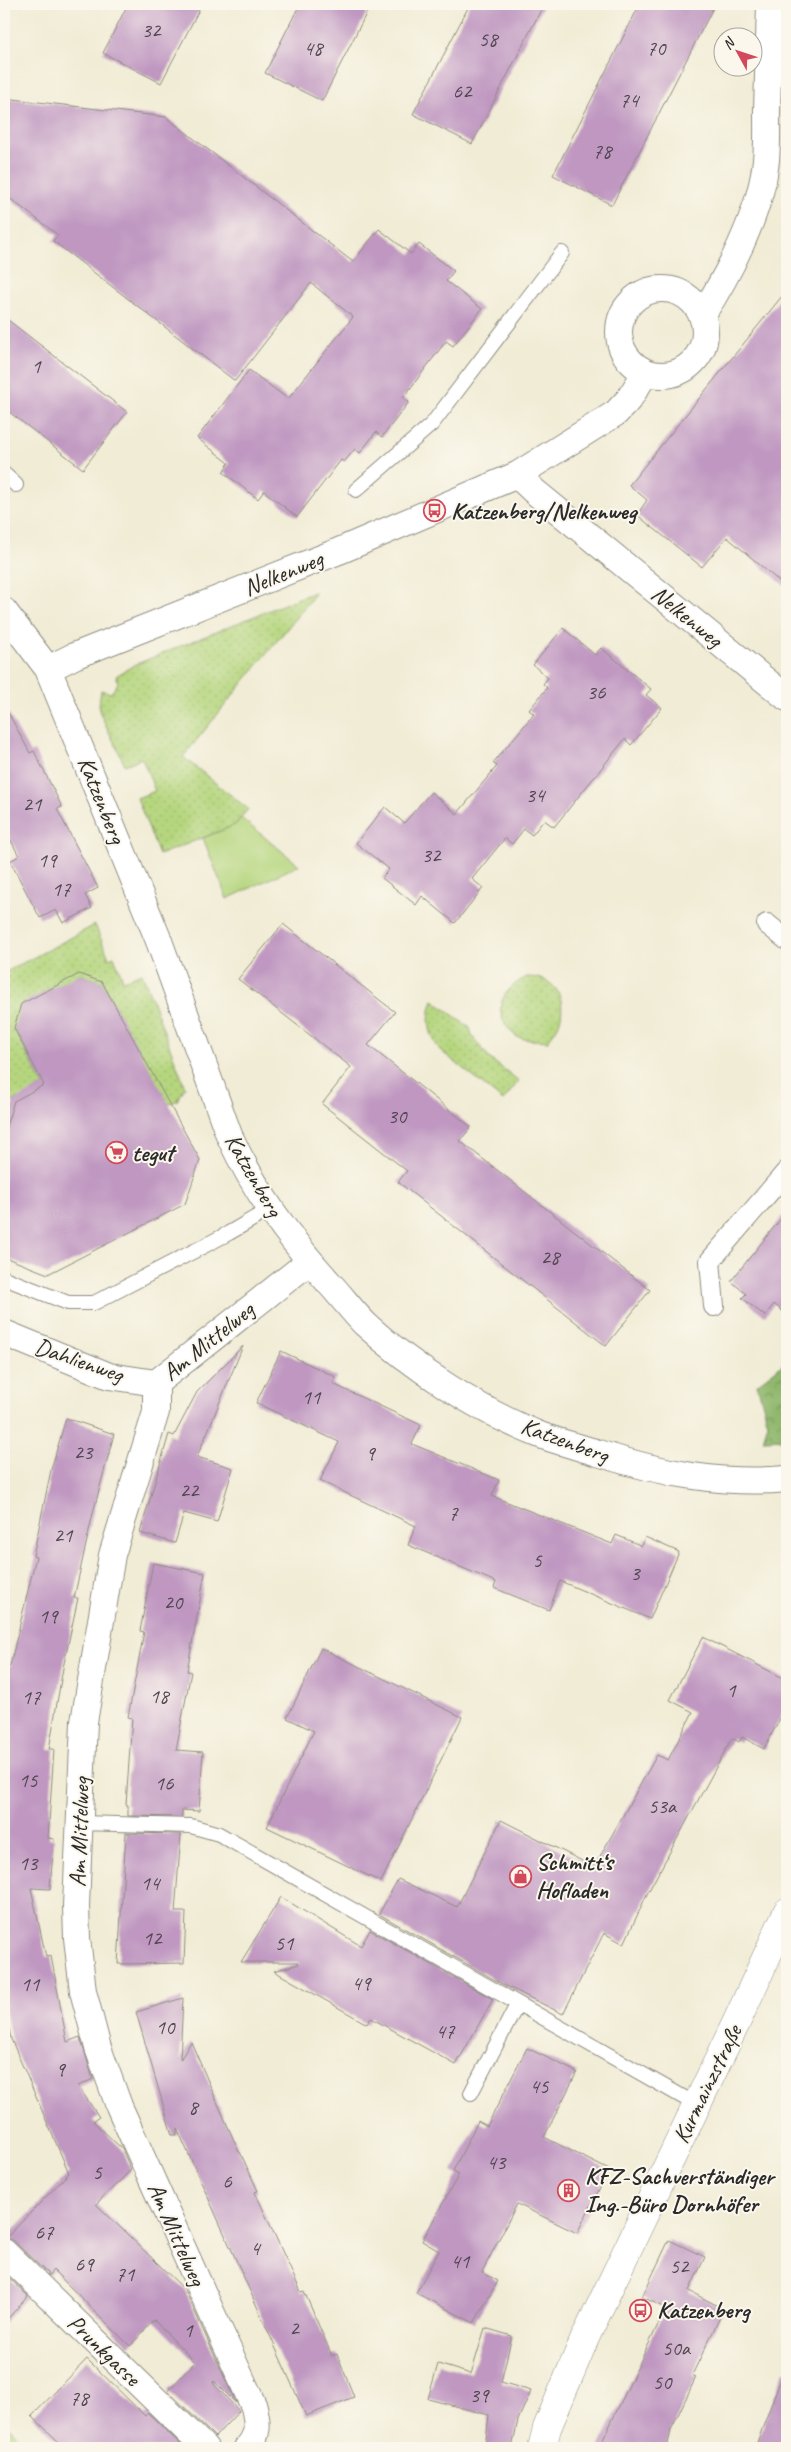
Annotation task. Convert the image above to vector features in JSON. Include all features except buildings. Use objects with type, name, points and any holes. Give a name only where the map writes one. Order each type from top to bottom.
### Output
[{"type":"main road","name":"Kurmainzstraße","points":[[542,2448],[547,2428],[584,2338],[697,2105],[787,1912]]},
{"type":"street","points":[[702,315],[718,290],[738,249],[759,197],[763,180],[767,131],[770,4]]},
{"type":"street","points":[[664,289],[675,291],[686,296],[702,315],[706,330],[703,345],[696,358],[685,368],[671,374],[656,374],[646,372],[629,359],[621,340],[622,320],[632,302],[651,291],[664,289]]},
{"type":"street","name":"Nelkenweg","points":[[48,669],[74,656],[339,551],[518,475],[616,413],[646,372]]},
{"type":"street","name":"Nelkenweg","points":[[518,475],[534,491],[787,698]]},
{"type":"street","name":"Katzenberg","points":[[4,611],[48,669],[159,941],[242,1166],[270,1209],[310,1261],[364,1323],[420,1368],[481,1405],[539,1434],[644,1468],[715,1479],[759,1482],[787,1479]]},
{"type":"street","points":[[767,924],[787,940]]},
{"type":"street","points":[[714,1306],[710,1261],[787,1171]]},
{"type":"street","name":"Am Mittelweg","points":[[248,2448],[254,2441],[258,2431],[254,2407],[119,2106],[98,2048],[83,1991],[77,1938],[84,1722],[112,1555],[156,1412],[156,1383],[310,1261]]},
{"type":"street","name":"Dahlienweg","points":[[4,1333],[109,1376],[156,1383]]},
{"type":"street","name":"Katzenberg","points":[[759,1482],[787,1490]]},
{"type":"street","name":"Prunkgasse","points":[[4,2252],[205,2448]]},
{"type":"lane","points":[[356,490],[432,424],[562,253]]},
{"type":"lane","points":[[4,474],[16,486]]},
{"type":"lane","points":[[4,1278],[68,1303],[94,1303],[270,1209]]},
{"type":"lane","points":[[80,1823],[191,1826],[219,1834],[697,2105]]},
{"type":"lane","points":[[471,2093],[516,2004]]},
{"type":"green space","points":[[314,592],[315,594],[183,757],[248,809],[235,825],[159,855],[137,798],[155,791],[142,758],[125,765],[100,713],[101,690],[111,693],[118,683],[116,676],[134,665]]},
{"type":"green space","points":[[241,818],[299,865],[227,899],[203,838],[235,825]]},
{"type":"green space","points":[[95,925],[109,958],[114,956],[123,980],[142,973],[185,1087],[178,1100],[167,1105],[102,982],[79,974],[14,1028],[46,1090],[21,1105],[17,1099],[4,1107],[4,973]]},
{"type":"green space","points":[[527,977],[544,980],[556,989],[559,995],[562,1011],[560,1021],[548,1041],[527,1040],[517,1037],[509,1029],[501,1013],[503,999],[507,992],[512,986]]},
{"type":"green space","points":[[433,1000],[470,1028],[472,1036],[489,1058],[519,1081],[503,1101],[440,1050],[433,1039],[429,1020]]},
{"type":"green space","points":[[787,1361],[787,1439],[763,1440],[768,1423],[757,1384]]},
{"type":"green space","points":[[4,2422],[29,2448],[4,2448]]},
{"type":"place","name":"Katzenberg/Nelkenweg","points":[[435,511]]},
{"type":"place","name":"tegut","points":[[116,1153]]},
{"type":"place","name":"Schmitt‘s Hofladen","points":[[520,1876]]},
{"type":"place","name":"KFZ-Sachverständiger Ing.-Büro Dornhöfer","points":[[569,2190]]},
{"type":"place","name":"Katzenberg","points":[[641,2310]]}]
